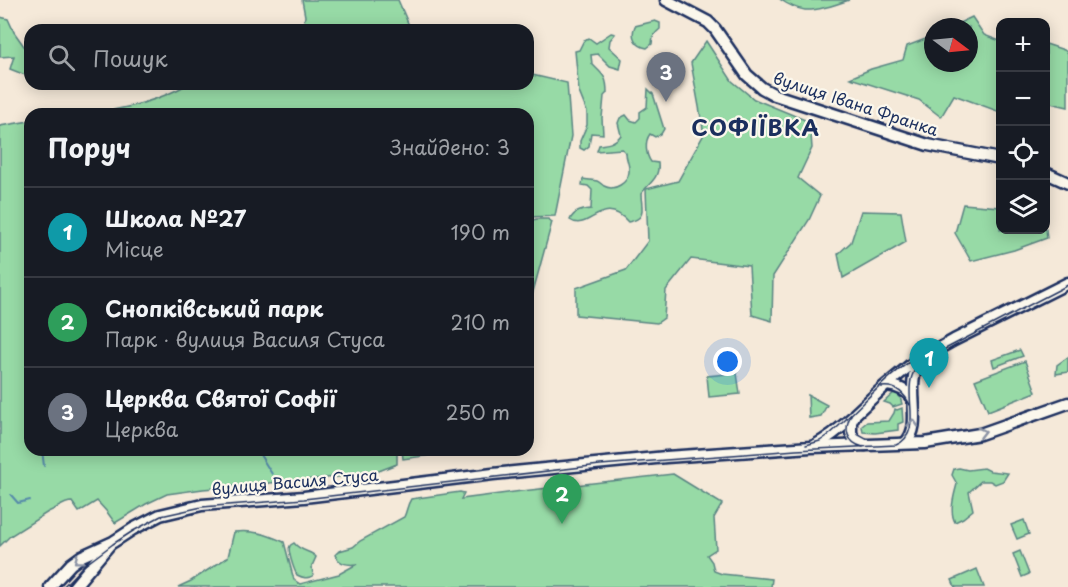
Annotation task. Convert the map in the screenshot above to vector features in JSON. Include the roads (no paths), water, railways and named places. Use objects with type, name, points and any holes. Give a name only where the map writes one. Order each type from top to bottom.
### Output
[{"type":"main road","name":"вулиця Івана Франка","points":[[666,0],[715,28],[747,75],[762,88],[775,95],[928,145],[996,158]]},
{"type":"main road","points":[[1050,175],[1068,183]]},
{"type":"main road","points":[[811,447],[842,428],[887,385],[922,357],[1068,283]]},
{"type":"main road","points":[[905,443],[915,423],[913,379],[918,362],[922,357]]},
{"type":"main road","points":[[887,385],[899,388],[913,399]]},
{"type":"main road","points":[[855,414],[850,433],[865,446],[925,443],[980,434],[1068,403]]},
{"type":"main road","name":"вулиця Василя Стуса","points":[[50,587],[81,556],[112,542],[160,515],[202,505],[304,497],[611,462],[811,447],[865,446]]},
{"type":"main road","name":"вулиця Василя Стуса","points":[[74,587],[112,542]]},
{"type":"waterway","points":[[43,456],[44,466]]},
{"type":"waterway","points":[[261,456],[272,474]]},
{"type":"waterway","points":[[11,495],[18,503],[30,500]]},
{"type":"tram line","points":[[63,587],[81,568],[133,531],[161,516],[202,507],[304,499],[600,465],[896,445],[909,433],[911,424],[910,385],[912,376],[922,361],[1068,285]]},
{"type":"tram line","points":[[806,445],[820,441],[830,434],[897,371],[921,355]]},
{"type":"tram line","points":[[881,387],[899,390],[910,405]]},
{"type":"tram line","points":[[851,415],[847,425],[848,435],[853,442],[863,447]]},
{"type":"place","name":"Церква Святої Софії","points":[[666,102]]},
{"type":"place","name":"Школа №27","points":[[929,388]]},
{"type":"place","name":"Снопківський парк","points":[[562,524]]},
{"type":"district","name":"СОФІЇВКА","points":[[756,126]]}]
